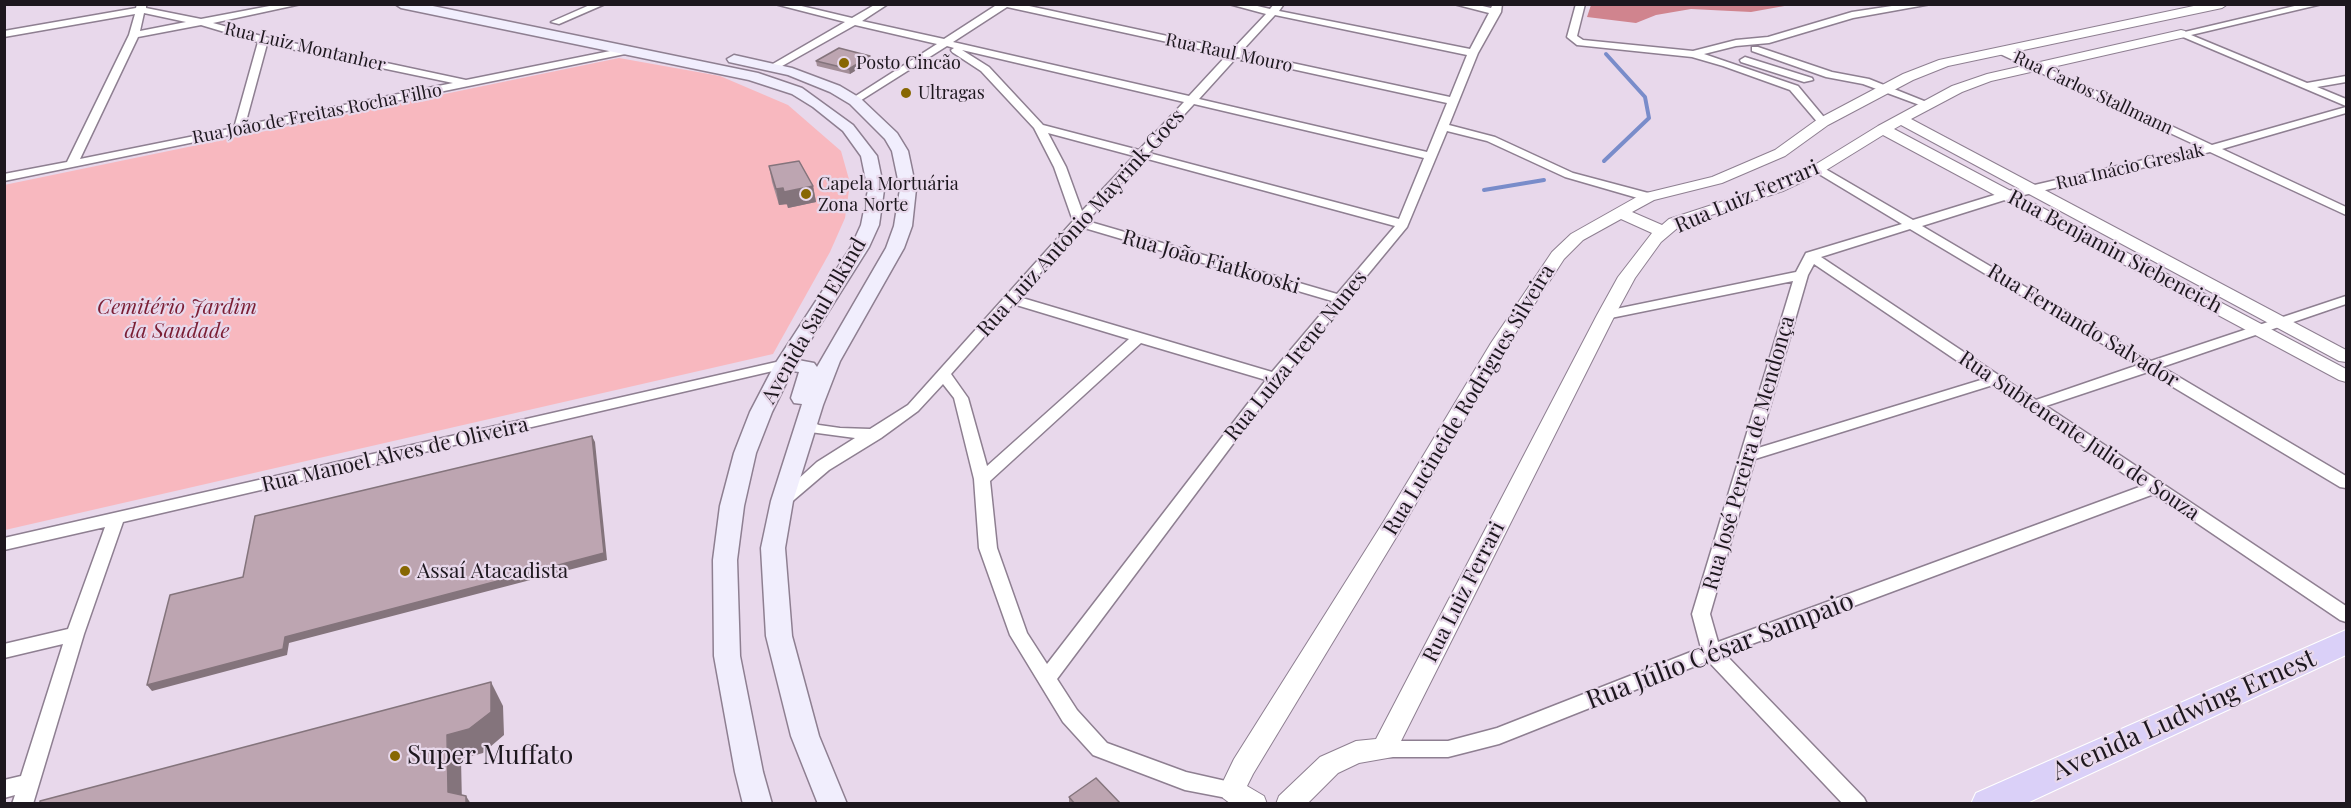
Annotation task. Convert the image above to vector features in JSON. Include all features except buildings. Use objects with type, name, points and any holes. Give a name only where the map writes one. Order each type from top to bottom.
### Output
[{"type":"highway","name":"Avenida Ludwing Ernest","points":[[1988,804],[2346,642]]},
{"type":"main road","name":"Avenida Saul Elkind","points":[[401,4],[753,76],[797,91],[835,116],[848,128],[869,156],[876,190],[870,225],[860,247],[784,364],[761,412],[745,453],[732,506],[725,560],[727,656],[749,772],[758,804]]},
{"type":"main road","name":"Avenida Saul Elkind","points":[[466,4],[689,51],[768,65],[814,80],[855,101],[891,136],[900,151],[905,168],[907,206],[903,226],[895,248],[830,361],[805,424],[782,501],[773,548],[779,636],[805,736],[833,804]]},
{"type":"main road","points":[[630,50],[649,47],[689,51]]},
{"type":"main road","points":[[797,91],[832,104],[844,105],[855,101]]},
{"type":"main road","points":[[784,364],[801,364],[807,367],[810,373],[798,404],[805,424]]},
{"type":"street","points":[[134,35],[297,4]]},
{"type":"street","points":[[556,22],[601,4]]},
{"type":"street","points":[[779,4],[1431,156]]},
{"type":"street","points":[[768,65],[866,4]]},
{"type":"street","points":[[768,65],[884,4]]},
{"type":"street","points":[[855,101],[1005,4]]},
{"type":"street","name":"Rua Raul Mouro","points":[[1005,4],[1453,101]]},
{"type":"street","points":[[1233,4],[1276,9],[1473,53]]},
{"type":"street","points":[[1458,4],[1497,8]]},
{"type":"street","points":[[1581,4],[1572,37],[1580,44],[1693,54],[1727,64],[1794,88],[1823,122]]},
{"type":"street","points":[[1693,54],[1736,43],[1769,40],[1852,15],[1928,4]]},
{"type":"street","name":"Rua Lucineide Rodrigues Silveira","points":[[1243,797],[1243,767],[1392,526],[1500,343],[1558,256],[1577,237],[1648,197],[1734,174],[1780,153],[1823,122],[1886,89],[1944,63],[2222,4]]},
{"type":"street","name":"Rua Luiz Ferrari","points":[[1384,749],[1627,277],[1655,239],[1676,222],[1766,192],[1818,169],[1882,129],[1957,89],[1987,78],[2318,4]]},
{"type":"street","points":[[6,35],[142,7],[134,35],[72,164]]},
{"type":"street","name":"Rua Luiz Montanher","points":[[142,7],[263,40],[468,83]]},
{"type":"street","name":"Rua Luíza Irene Nunes","points":[[1046,679],[1275,378],[1403,224],[1445,127],[1473,53],[1497,8]]},
{"type":"street","name":"Rua Luiz Antônio Mayrink Goes","points":[[782,501],[823,466],[876,434],[913,408],[1276,9]]},
{"type":"street","points":[[2146,20],[2346,103]]},
{"type":"street","points":[[239,129],[263,40]]},
{"type":"street","points":[[1727,64],[1769,40]]},
{"type":"street","points":[[946,44],[985,69],[1039,127],[1060,167],[1080,223]]},
{"type":"street","points":[[1716,49],[1808,80]]},
{"type":"street","points":[[1755,49],[1830,75],[1865,81],[1929,105]]},
{"type":"street","name":"Rua João de Freitas Rocha Filho","points":[[4,178],[630,50]]},
{"type":"street","name":"Rua Carlos Stallmann","points":[[2002,51],[2346,211]]},
{"type":"street","points":[[985,69],[1009,58]]},
{"type":"street","points":[[1794,88],[1808,80],[1830,75]]},
{"type":"street","points":[[2306,86],[2346,79]]},
{"type":"street","name":"Rua Inácio Greslak","points":[[1811,256],[2008,195],[2213,148],[2346,110]]},
{"type":"street","name":"Rua Benjamin Siebeneich","points":[[1902,120],[2346,357]]},
{"type":"street","points":[[1039,127],[1403,224]]},
{"type":"street","points":[[1445,127],[1491,140],[1569,175],[1648,197]]},
{"type":"street","name":"Rua Benjamin Siebeneich","points":[[1882,129],[2346,376]]},
{"type":"street","name":"Rua Fernando Salvador","points":[[1818,169],[2346,483]]},
{"type":"street","points":[[1734,174],[1766,192]]},
{"type":"street","points":[[1620,213],[1664,232]]},
{"type":"street","name":"Rua João Fiatkooski","points":[[1080,223],[1342,300]]},
{"type":"street","name":"Rua José Pereira de Mendonça","points":[[1711,652],[1701,614],[1801,275],[1811,256]]},
{"type":"street","name":"Rua Subtenente Julio de Souza","points":[[1811,256],[2346,615]]},
{"type":"street","points":[[1606,315],[1801,275]]},
{"type":"street","points":[[1011,299],[1275,378]]},
{"type":"street","points":[[2035,405],[2346,300]]},
{"type":"street","points":[[982,479],[1138,338]]},
{"type":"street","name":"Rua Manoel Alves de Oliveira","points":[[4,544],[784,364]]},
{"type":"street","points":[[944,375],[961,398],[982,479],[988,548],[1019,635],[1070,716],[1100,749],[1185,781],[1243,797]]},
{"type":"street","points":[[1748,456],[1995,380]]},
{"type":"street","points":[[805,424],[815,429],[840,434],[876,434]]},
{"type":"street","name":"Rua Júlio César Sampaio","points":[[1289,804],[1329,765],[1356,752],[1384,749],[1448,749],[1499,736],[1711,652],[2156,487]]},
{"type":"street","points":[[22,804],[75,634],[116,519]]},
{"type":"street","points":[[4,651],[75,634]]},
{"type":"street","points":[[1711,652],[1857,804]]},
{"type":"street","points":[[4,789],[29,782]]},
{"type":"green space","name":"Cemitério Jardim da Saudade","points":[[619,58],[720,76],[788,105],[841,151],[850,183],[845,218],[830,252],[773,354],[5,530],[4,185]]},
{"type":"shaded area","points":[[1591,4],[1790,5],[1751,12],[1691,9],[1656,15],[1636,23],[1587,17]]},
{"type":"waterway","points":[[1604,161],[1649,118],[1645,97],[1606,54]]},
{"type":"waterway","points":[[1484,190],[1544,180]]},
{"type":"place","name":"Posto Cincão","points":[[844,63]]},
{"type":"place","name":"Ultragas","points":[[906,93]]},
{"type":"place","name":"Capela Mortuária Zona Norte","points":[[806,194]]},
{"type":"place","name":"Assaí Atacadista","points":[[405,571]]},
{"type":"place","name":"Super Muffato","points":[[395,756]]}]
